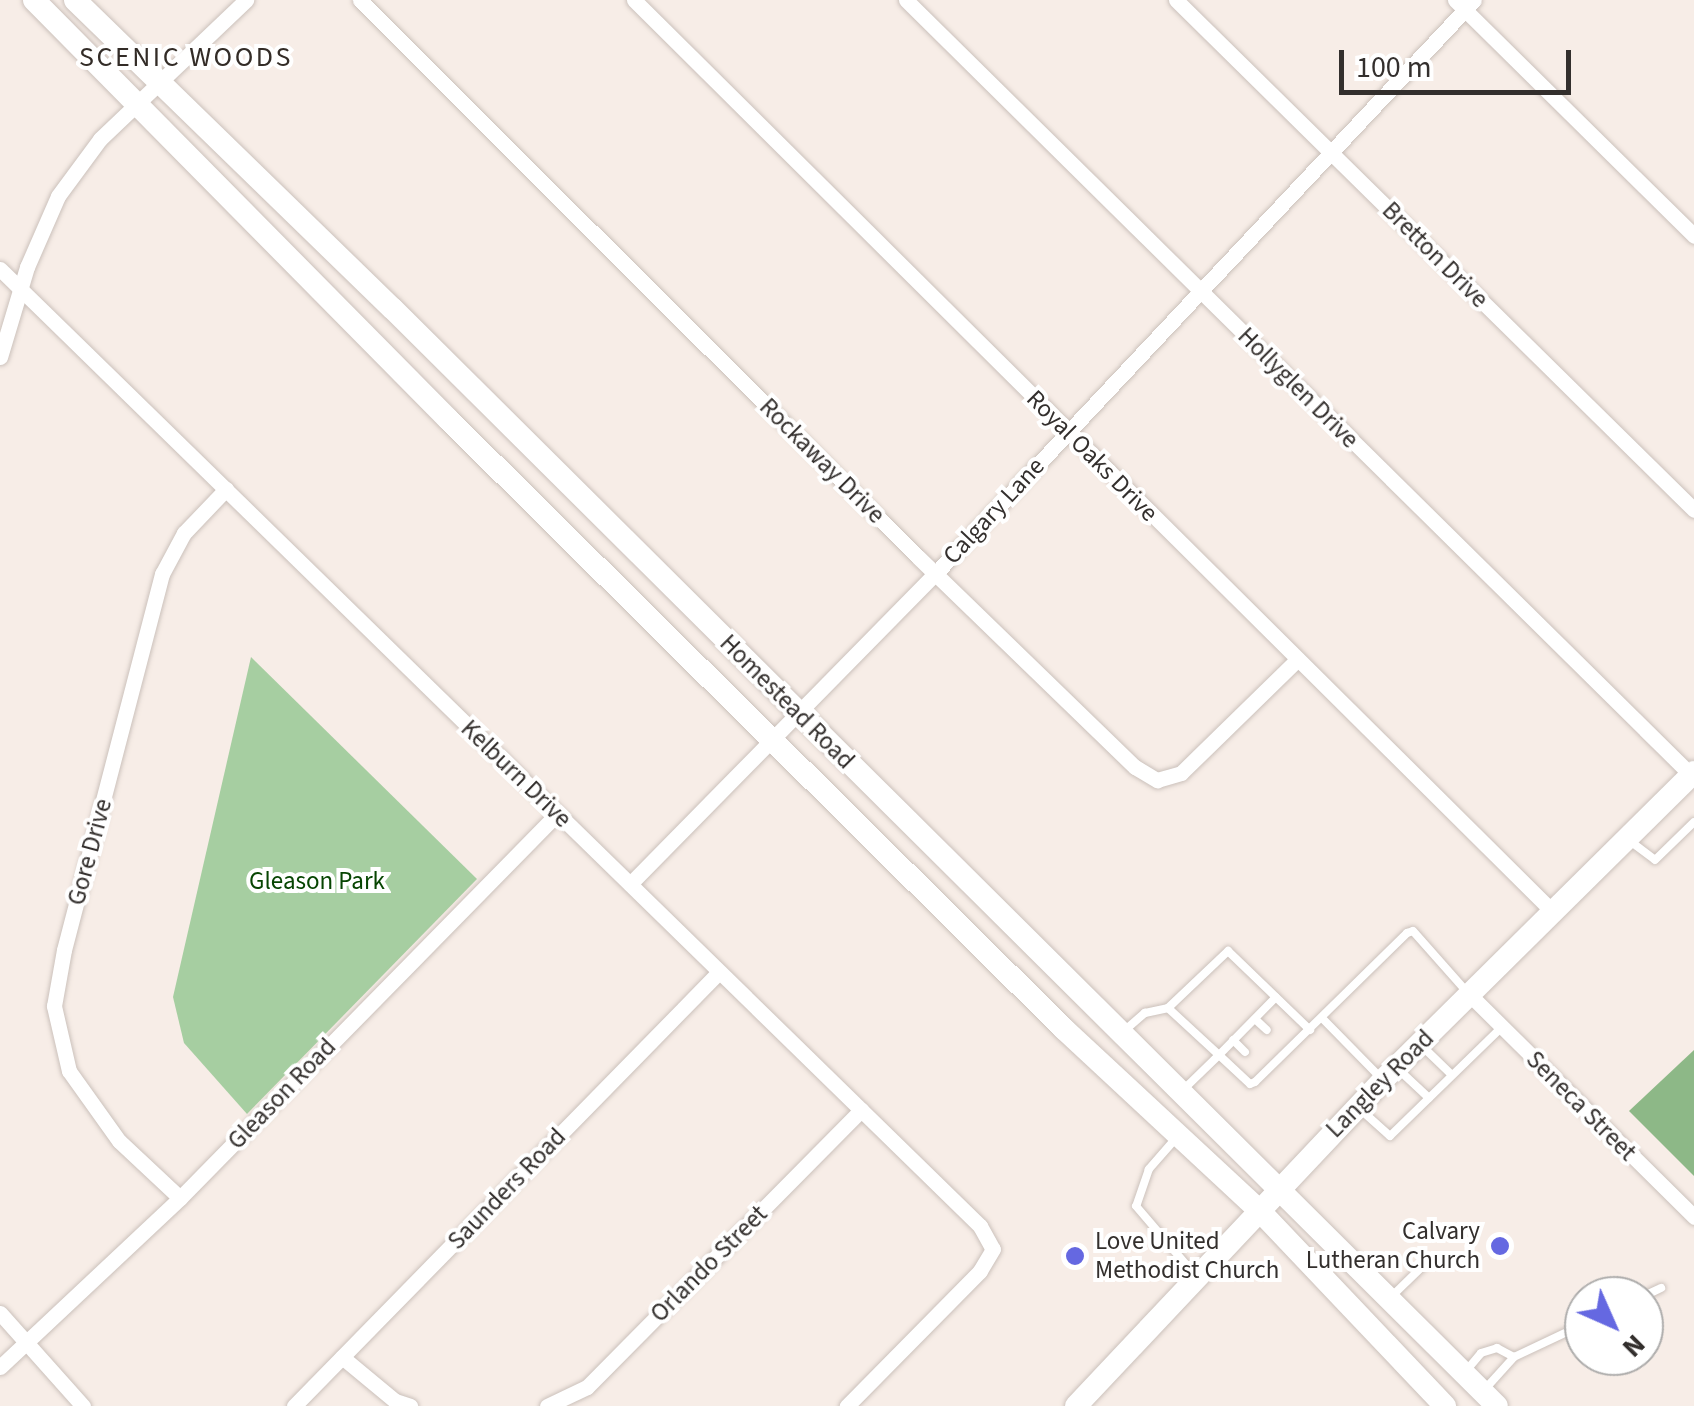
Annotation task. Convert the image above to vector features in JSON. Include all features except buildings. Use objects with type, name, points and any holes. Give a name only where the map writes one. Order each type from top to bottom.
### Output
[{"type":"main road","name":"Homestead Road","points":[[34,0],[448,419],[773,736],[1064,1030],[1258,1209],[1443,1404]]},
{"type":"main road","name":"Homestead Road","points":[[76,0],[334,251],[1490,1399]]},
{"type":"main road","points":[[308,277],[334,251]]},
{"type":"main road","points":[[448,419],[475,391]]},
{"type":"main road","points":[[591,560],[617,532]]},
{"type":"main road","name":"Langley Road","points":[[1076,1406],[1357,1106],[1692,774]]},
{"type":"main road","points":[[953,918],[978,892]]},
{"type":"main road","points":[[1064,1030],[1091,1004]]},
{"type":"main road","points":[[1443,1404],[1464,1374]]},
{"type":"street","points":[[0,358],[19,288],[58,196],[100,139],[246,0]]},
{"type":"street","name":"Rockaway Drive","points":[[360,0],[1111,748],[1157,780],[1181,773],[1298,660]]},
{"type":"street","name":"Royal Oaks Drive","points":[[634,0],[1552,911]]},
{"type":"street","name":"Hollyglen Drive","points":[[906,0],[1692,774]]},
{"type":"street","name":"Bretton Drive","points":[[1176,0],[1694,510]]},
{"type":"street","points":[[1465,3],[1694,236]]},
{"type":"street","name":"Calgary Lane","points":[[630,884],[935,574],[1465,3]]},
{"type":"street","name":"Kelburn Drive","points":[[0,269],[980,1226],[993,1249],[965,1287],[848,1406]]},
{"type":"street","name":"Gore Drive","points":[[180,1198],[119,1140],[69,1072],[54,1006],[64,950],[162,574],[184,533],[226,490]]},
{"type":"street","name":"Gleason Road","points":[[0,1367],[180,1198],[556,814]]},
{"type":"street","name":"Saunders Road","points":[[294,1406],[719,972]]},
{"type":"street","name":"Seneca Street","points":[[1469,994],[1694,1217]]},
{"type":"street","name":"Orlando Street","points":[[547,1406],[587,1387],[861,1110]]},
{"type":"street","points":[[0,1313],[83,1406]]},
{"type":"street","points":[[342,1357],[395,1401],[410,1406]]},
{"type":"lane","points":[[1626,838],[1655,860],[1694,822]]},
{"type":"lane","points":[[1168,1008],[1250,1084],[1413,932],[1469,994]]},
{"type":"lane","points":[[1120,1034],[1144,1013],[1168,1008],[1228,951],[1310,1030]]},
{"type":"lane","points":[[1180,1093],[1276,997]]},
{"type":"lane","points":[[1254,1018],[1267,1030]]},
{"type":"lane","points":[[1322,1018],[1389,1074],[1430,1098]]},
{"type":"lane","points":[[1357,1106],[1390,1136],[1502,1026]]},
{"type":"lane","points":[[1233,1040],[1245,1052]]},
{"type":"lane","points":[[1280,1042],[1288,1050]]},
{"type":"lane","points":[[1419,1044],[1452,1075]]},
{"type":"lane","points":[[1258,1064],[1266,1072]]},
{"type":"lane","points":[[1180,1134],[1149,1170],[1136,1206],[1168,1249],[1198,1278]]},
{"type":"lane","points":[[1389,1300],[1425,1264]]},
{"type":"lane","points":[[1490,1399],[1514,1357],[1564,1333]]},
{"type":"lane","points":[[1464,1374],[1481,1353],[1497,1348],[1514,1357]]},
{"type":"green space","name":"Gleason Park","points":[[251,657],[477,879],[247,1114],[184,1043],[173,997]]},
{"type":"green space","points":[[1694,1050],[1694,1176],[1629,1111]]},
{"type":"place","name":"Calvary Lutheran Church","points":[[1500,1246]]},
{"type":"place","name":"Love United Methodist Church","points":[[1075,1256]]},
{"type":"district","name":"SCENIC WOODS","points":[[186,57]]}]
